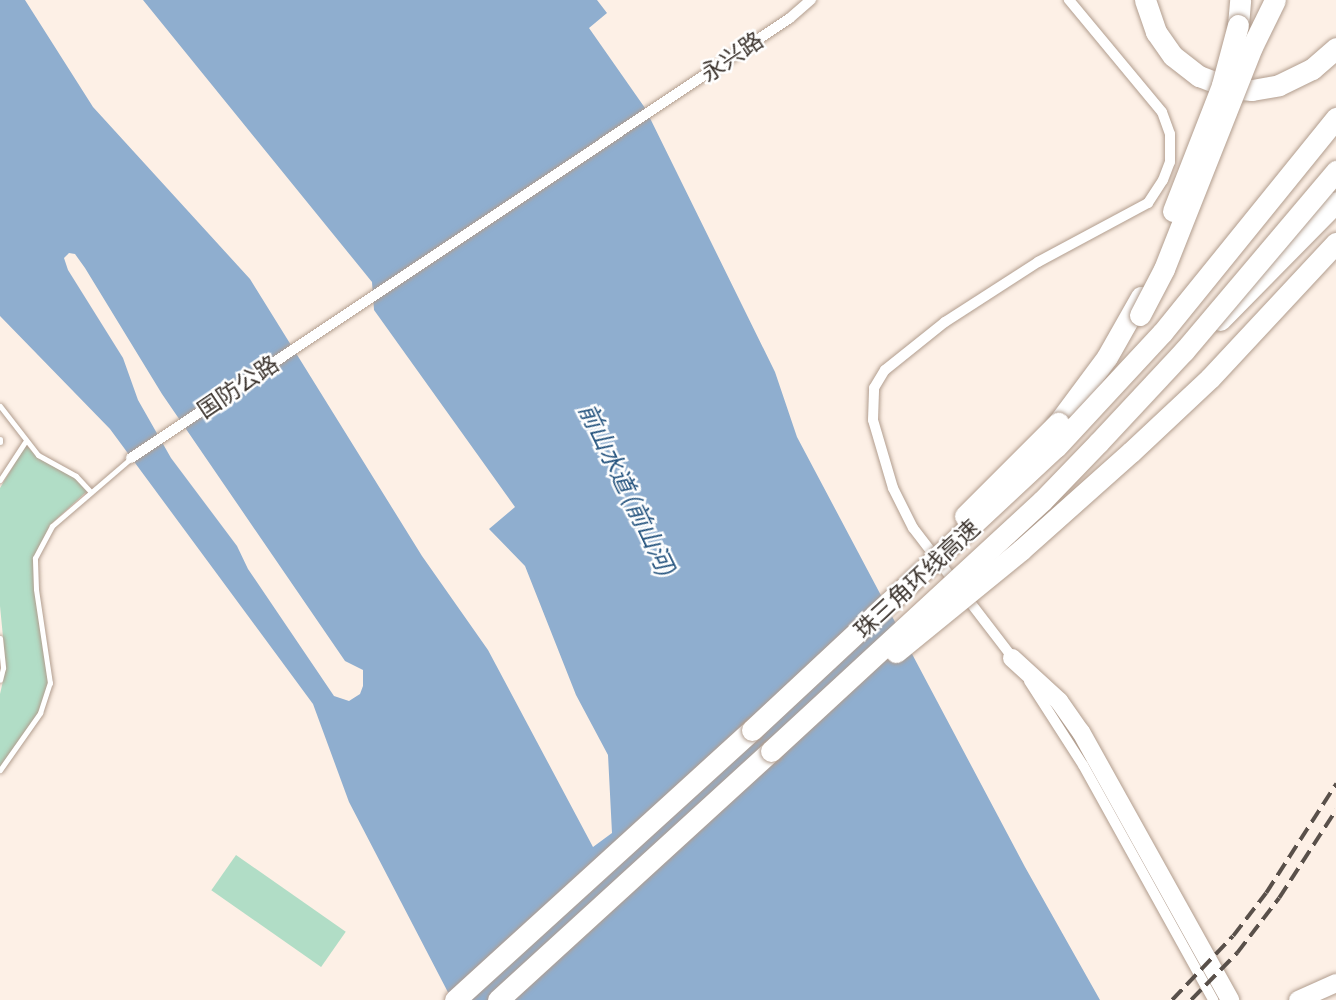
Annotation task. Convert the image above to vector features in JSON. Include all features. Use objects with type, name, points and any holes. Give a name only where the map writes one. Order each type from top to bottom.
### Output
[{"type":"highway","points":[[1145,0],[1162,43],[1199,76],[1242,90],[1266,89],[1294,79],[1312,69],[1336,48]]},
{"type":"highway","points":[[1058,423],[1107,357],[1141,297],[1228,68],[1238,25],[1240,0]]},
{"type":"highway","points":[[752,730],[1058,423],[1106,370],[1149,300],[1183,223],[1252,47],[1275,0]]},
{"type":"highway","name":"珠三角环线高速","points":[[455,1000],[752,730],[1056,447],[1162,333],[1336,118]]},
{"type":"highway","name":"珠三角环线高速","points":[[498,1000],[1042,501],[1193,342],[1336,172]]},
{"type":"highway","points":[[1143,395],[1297,246],[1336,202]]},
{"type":"highway","points":[[771,751],[937,620],[1087,492],[1210,378],[1336,243]]},
{"type":"main road","points":[[1013,658],[1059,701],[1081,732],[1230,1000]]},
{"type":"main road","points":[[1298,1000],[1336,983]]},
{"type":"street","name":"永兴路","points":[[650,111],[790,18],[811,0]]},
{"type":"street","points":[[1069,0],[1163,111],[1170,143],[1170,162],[1163,180],[1148,203],[1038,262],[946,322],[885,370],[874,388],[873,420],[893,488],[908,518],[1013,658],[1083,765],[1213,1000]]},
{"type":"street","name":"国防公路","points":[[131,458],[650,111]]},
{"type":"lane","points":[[0,406],[25,442],[56,467],[76,476],[90,491]]},
{"type":"lane","points":[[0,480],[25,442]]},
{"type":"lane","name":"国防公路","points":[[0,770],[40,713],[50,683],[36,589],[35,558],[52,526],[131,458]]},
{"type":"lane","points":[[0,638],[3,668],[0,680]]},
{"type":"green space","points":[[26,445],[37,457],[74,477],[87,491],[50,525],[34,557],[49,682],[40,713],[0,768],[0,694],[6,668],[0,606],[0,488]]},
{"type":"green space","points":[[236,855],[346,932],[321,967],[211,890]]},
{"type":"water","name":"前山水道 (前山河)","points":[[0,0],[25,0],[93,107],[250,279],[422,556],[488,650],[593,847],[612,833],[608,755],[576,695],[525,566],[489,529],[515,507],[374,310],[372,282],[143,0],[597,0],[607,13],[589,28],[645,108],[775,372],[797,437],[1025,867],[1100,1000],[452,1000],[349,802],[313,704],[110,429],[0,316]],"holes":[[[69,253],[75,254],[162,394],[345,661],[363,670],[360,694],[349,701],[334,696],[248,569],[237,546],[171,458],[138,400],[123,358],[68,270],[64,258]]]},
{"type":"railway","points":[[1172,1000],[1233,936],[1266,893],[1336,784]]},
{"type":"railway","points":[[1191,1000],[1237,953],[1279,898],[1336,810]]}]
